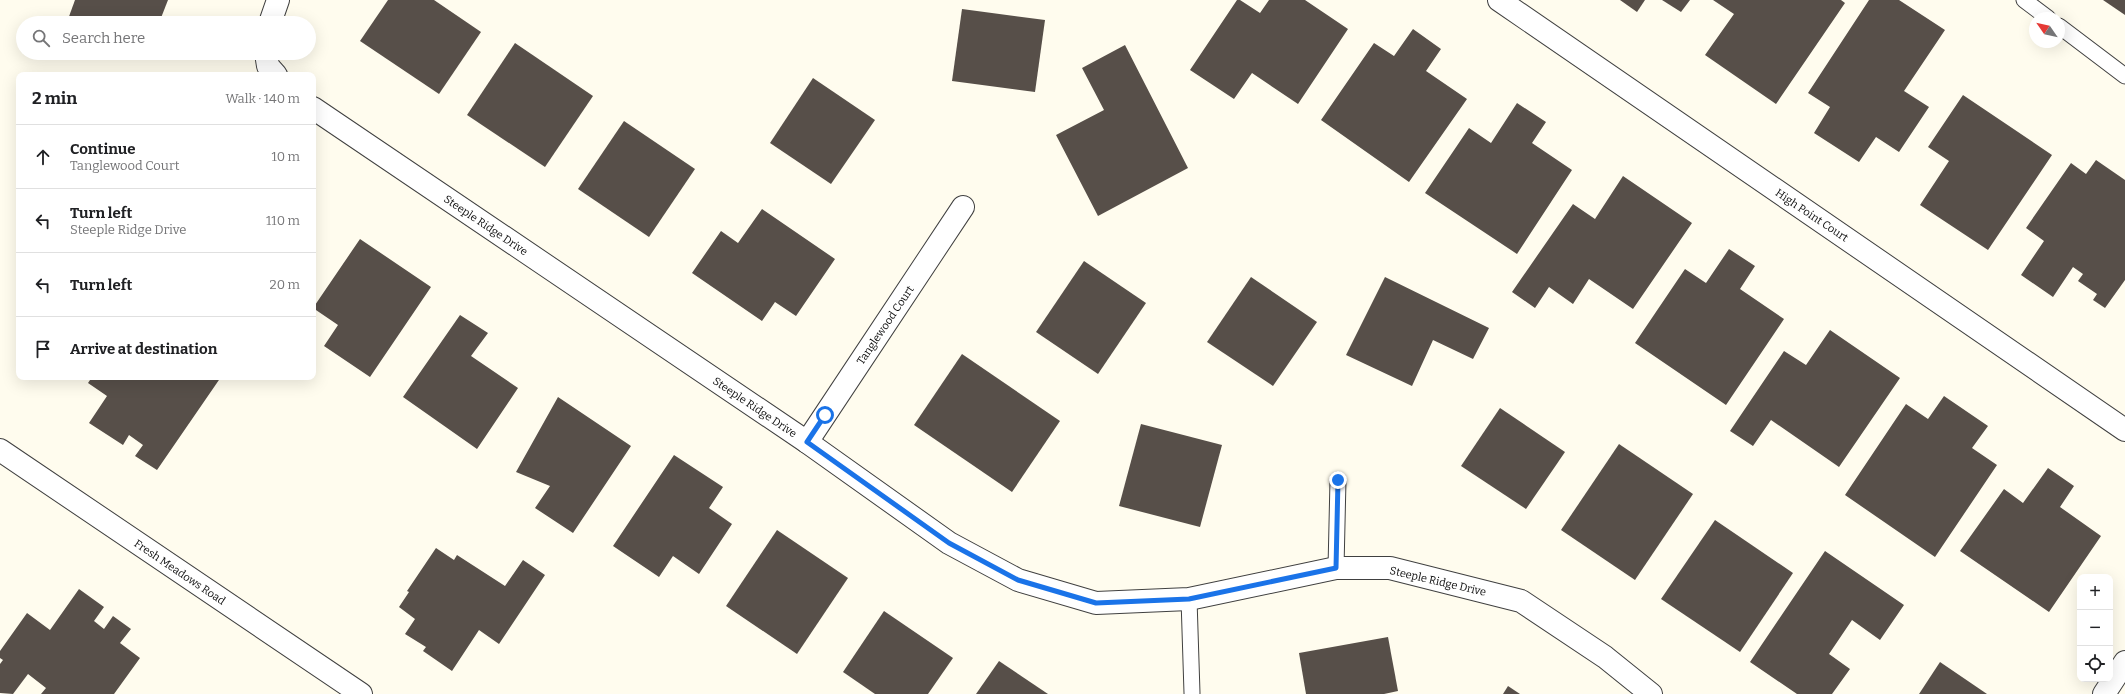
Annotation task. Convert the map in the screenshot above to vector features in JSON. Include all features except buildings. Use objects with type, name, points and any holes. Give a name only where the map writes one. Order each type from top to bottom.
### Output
[{"type":"street","points":[[272,16],[278,0]]},
{"type":"street","name":"High Point Court","points":[[1499,0],[2125,430]]},
{"type":"street","points":[[267,60],[268,66],[273,72]]},
{"type":"street","name":"Steeple Ridge Drive","points":[[316,110],[807,442],[949,543],[1018,580],[1096,603],[1189,599],[1336,568],[1390,568],[1521,601],[1605,657],[1651,694]]},
{"type":"street","name":"Tanglewood Court","points":[[807,442],[963,207]]},
{"type":"street","name":"Fresh Meadows Road","points":[[0,450],[353,692]]},
{"type":"street","points":[[2104,694],[2125,662]]},
{"type":"lane","points":[[2024,0],[2040,12]]},
{"type":"lane","points":[[2065,31],[2125,76]]},
{"type":"lane","points":[[1336,568],[1338,480]]},
{"type":"lane","points":[[1189,599],[1192,693]]},
{"type":"route","points":[[825,415],[807,442],[949,543],[1018,580],[1096,603],[1189,599],[1336,568],[1338,480]]}]
